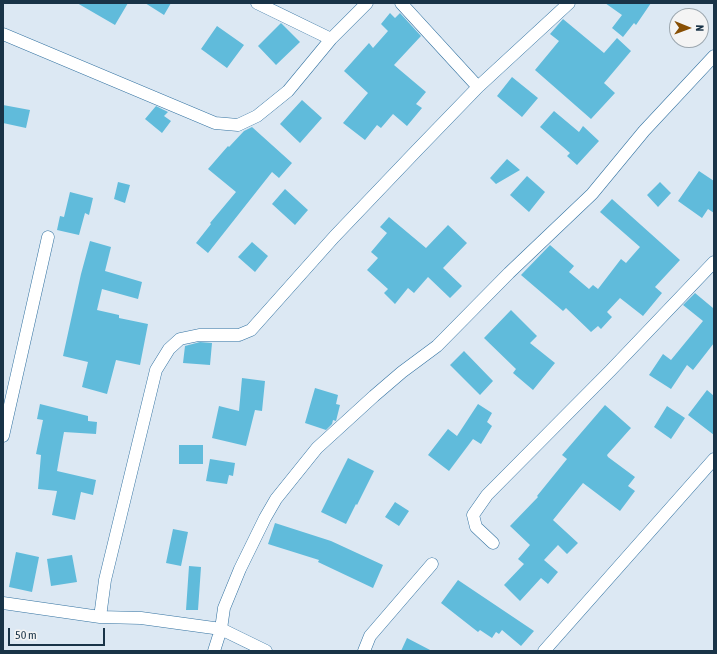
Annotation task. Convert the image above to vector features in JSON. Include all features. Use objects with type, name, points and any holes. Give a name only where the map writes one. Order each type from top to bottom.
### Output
[{"type":"street","points":[[257,3],[331,39]]},
{"type":"street","points":[[3,34],[215,123],[238,124],[257,116],[288,92],[331,39],[367,3]]},
{"type":"street","points":[[401,3],[478,87]]},
{"type":"street","points":[[100,617],[105,580],[156,370],[169,349],[180,339],[199,335],[239,335],[251,330],[334,237],[478,87],[569,3]]},
{"type":"street","points":[[214,651],[221,629],[224,608],[240,569],[265,518],[276,499],[317,448],[369,400],[402,372],[437,346],[509,273],[592,194],[644,130],[714,56]]},
{"type":"street","points":[[3,436],[48,237]]},
{"type":"street","points":[[493,543],[476,527],[472,515],[487,495],[611,370],[714,262]]},
{"type":"street","points":[[544,651],[714,459]]},
{"type":"street","points":[[364,651],[370,636],[432,564]]},
{"type":"street","points":[[3,603],[100,617],[141,618],[221,629],[266,651]]},
{"type":"building","points":[[77,3],[128,3],[115,25]]},
{"type":"building","points":[[145,3],[171,3],[164,15]]},
{"type":"building","points":[[605,3],[651,3],[636,25],[634,23],[623,37],[612,28],[622,15]]},
{"type":"building","points":[[390,13],[395,18],[400,13],[421,36],[394,65],[426,92],[416,104],[422,108],[407,126],[393,114],[381,128],[377,125],[365,140],[343,123],[368,93],[344,71],[369,43],[373,48],[388,31],[381,24]]},
{"type":"building","points":[[563,19],[604,53],[617,38],[631,51],[604,83],[615,93],[591,119],[535,70],[559,41],[550,34]]},
{"type":"building","points":[[281,23],[300,42],[276,65],[258,46]]},
{"type":"building","points":[[217,26],[244,45],[227,68],[201,49]]},
{"type":"building","points":[[512,77],[538,98],[522,117],[497,96]]},
{"type":"building","points":[[302,100],[322,118],[300,143],[280,124]]},
{"type":"building","points":[[3,105],[30,110],[26,128],[3,123]]},
{"type":"building","points":[[156,106],[168,112],[164,116],[171,121],[162,133],[145,119]]},
{"type":"building","points":[[554,111],[579,132],[583,126],[599,141],[577,165],[567,156],[570,153],[540,127]]},
{"type":"building","points":[[252,127],[292,163],[279,178],[272,172],[208,253],[196,243],[211,224],[210,223],[236,192],[208,169],[228,146],[229,147],[244,131]]},
{"type":"building","points":[[507,159],[520,170],[496,184],[490,178]]},
{"type":"building","points":[[699,171],[714,181],[714,213],[708,209],[702,218],[678,201]]},
{"type":"building","points":[[527,176],[545,192],[529,212],[510,195]]},
{"type":"building","points":[[118,182],[130,185],[125,203],[114,199]]},
{"type":"building","points":[[660,182],[671,193],[658,207],[647,195]]},
{"type":"building","points":[[285,189],[308,210],[295,225],[272,204]]},
{"type":"building","points":[[70,192],[93,198],[89,215],[85,213],[79,235],[57,230],[60,216],[64,217]]},
{"type":"building","points":[[612,199],[680,260],[655,287],[662,293],[643,316],[620,298],[607,312],[612,317],[601,329],[598,326],[591,332],[566,308],[563,311],[521,275],[550,245],[574,266],[569,272],[589,289],[593,285],[598,289],[621,259],[626,263],[640,247],[600,212]]},
{"type":"building","points":[[389,217],[426,248],[448,225],[467,243],[443,268],[462,286],[450,298],[428,277],[414,293],[408,288],[395,304],[384,293],[388,289],[367,270],[378,258],[371,252],[387,233],[380,227]]},
{"type":"building","points":[[90,241],[111,247],[105,271],[142,282],[138,299],[102,289],[97,310],[119,315],[119,318],[148,324],[140,365],[116,360],[107,394],[82,387],[88,362],[63,356],[81,274]]},
{"type":"building","points":[[252,242],[268,256],[255,272],[238,257]]},
{"type":"building","points":[[695,293],[713,308],[714,307],[714,343],[693,370],[687,365],[671,389],[649,375],[663,354],[671,360],[703,321],[683,305]]},
{"type":"building","points":[[511,310],[537,336],[530,343],[555,363],[533,390],[513,373],[516,369],[484,338]]},
{"type":"building","points":[[200,342],[212,343],[210,365],[183,363],[185,346]]},
{"type":"building","points":[[464,351],[493,381],[480,395],[450,365]]},
{"type":"building","points":[[242,378],[265,381],[262,411],[255,410],[246,446],[212,438],[219,406],[239,411]]},
{"type":"building","points":[[315,388],[338,395],[336,404],[340,405],[336,421],[333,420],[332,424],[326,430],[305,423]]},
{"type":"building","points":[[707,390],[714,396],[714,435],[688,415]]},
{"type":"building","points":[[40,404],[88,416],[88,421],[97,422],[96,434],[64,432],[57,471],[96,480],[93,495],[81,492],[75,520],[52,515],[57,491],[38,489],[41,455],[36,454],[43,420],[37,419]]},
{"type":"building","points":[[478,404],[492,413],[487,422],[492,426],[481,444],[473,439],[449,471],[428,455],[448,429],[457,436]]},
{"type":"building","points":[[605,405],[631,428],[607,455],[635,477],[628,486],[635,491],[620,511],[583,483],[553,520],[578,543],[567,554],[558,545],[544,560],[558,572],[548,584],[541,578],[520,601],[504,585],[524,564],[518,559],[530,545],[510,526],[538,497],[537,496],[567,459],[562,455]]},
{"type":"building","points":[[667,406],[685,418],[671,439],[654,427]]},
{"type":"building","points":[[179,445],[203,445],[203,464],[179,464]]},
{"type":"building","points":[[348,458],[374,471],[346,524],[321,512]]},
{"type":"building","points":[[210,459],[235,463],[233,476],[229,475],[227,484],[206,481]]},
{"type":"building","points":[[395,502],[409,511],[399,526],[385,517]]},
{"type":"building","points":[[275,523],[331,541],[383,565],[373,588],[318,562],[319,560],[268,544]]},
{"type":"building","points":[[173,529],[188,532],[181,566],[166,563]]},
{"type":"building","points":[[16,552],[39,557],[32,592],[9,587]]},
{"type":"building","points":[[72,555],[77,582],[51,586],[47,559]]},
{"type":"building","points":[[189,566],[201,567],[198,610],[186,610]]},
{"type":"building","points":[[458,580],[534,631],[521,646],[502,630],[499,634],[496,632],[492,638],[480,630],[478,632],[441,603]]},
{"type":"building","points":[[407,638],[432,651],[401,651]]}]
